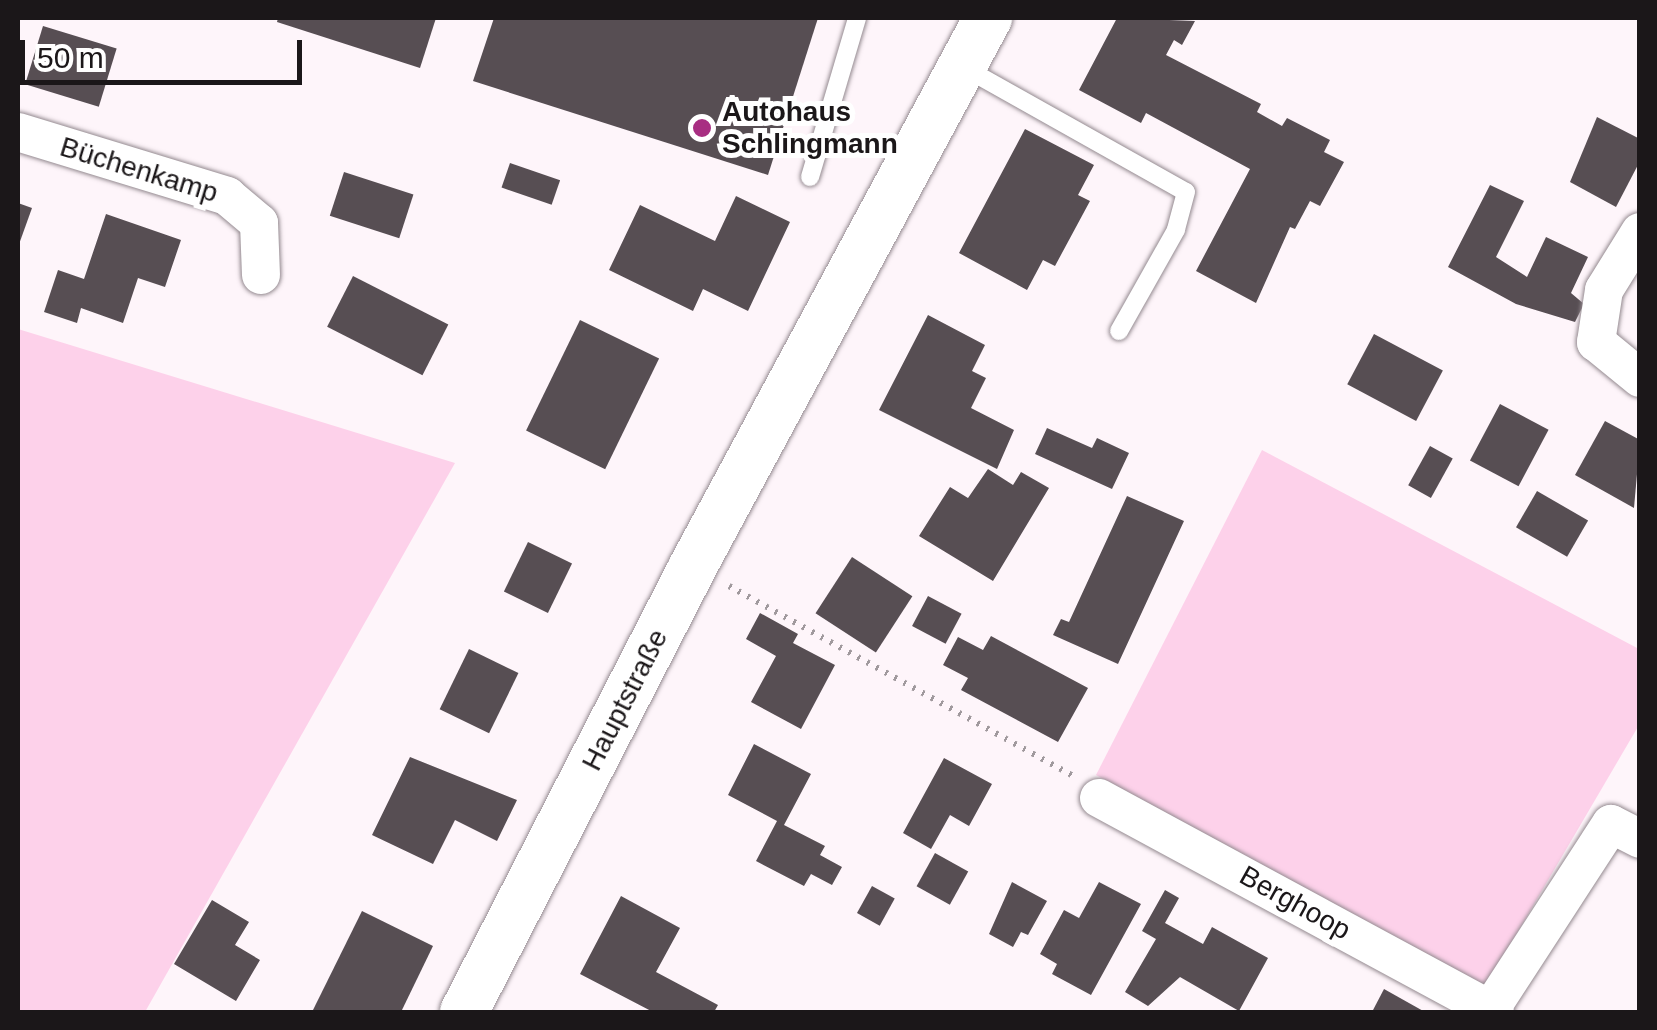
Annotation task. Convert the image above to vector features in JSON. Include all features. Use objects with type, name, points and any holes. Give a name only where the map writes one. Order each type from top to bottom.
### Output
[{"type":"street","name":"Hauptstraße","points":[[464,1012],[693,567],[988,18]]},
{"type":"street","name":"Büchenkamp","points":[[18,132],[228,196],[259,223],[262,275]]},
{"type":"street","points":[[1640,232],[1604,290],[1596,342],[1640,378]]},
{"type":"street","name":"Berghoop","points":[[1099,798],[1492,1011],[1611,824],[1640,839]]},
{"type":"lane","points":[[810,176],[857,18]]},
{"type":"lane","points":[[962,67],[1186,192],[1176,230],[1119,331]]},
{"type":"path","points":[[693,567],[1063,767],[1099,798]]},
{"type":"shaded area","points":[[18,329],[455,463],[145,1012],[18,1012]]},
{"type":"shaded area","points":[[1262,450],[1639,649],[1639,725],[1486,986],[1096,775]]},
{"type":"building","points":[[278,18],[436,18],[420,68],[277,22]]},
{"type":"building","name":"Autohaus Schlingmann","points":[[494,18],[818,18],[768,175],[473,81]]},
{"type":"building","points":[[1117,18],[1195,21],[1182,45],[1174,40],[1166,55],[1261,104],[1257,112],[1282,126],[1287,118],[1330,140],[1324,152],[1344,162],[1320,206],[1310,201],[1295,229],[1290,227],[1256,303],[1196,271],[1250,169],[1146,113],[1141,123],[1079,90]]},
{"type":"building","points":[[43,26],[117,49],[99,107],[25,84]]},
{"type":"building","points":[[1597,117],[1640,139],[1640,161],[1616,207],[1570,182]]},
{"type":"building","points":[[1025,129],[1094,165],[1078,195],[1090,201],[1055,266],[1043,260],[1027,290],[959,253]]},
{"type":"building","points":[[510,163],[560,180],[552,205],[502,188]]},
{"type":"building","points":[[344,172],[413,195],[399,238],[330,216]]},
{"type":"building","points":[[1490,185],[1524,201],[1496,257],[1527,277],[1546,237],[1588,257],[1571,293],[1584,304],[1575,322],[1516,304],[1448,267]]},
{"type":"building","points":[[736,196],[790,222],[748,311],[703,289],[693,311],[609,270],[640,205],[715,241]]},
{"type":"building","points":[[18,203],[32,208],[18,247]]},
{"type":"building","points":[[106,214],[181,240],[165,287],[138,278],[123,323],[81,308],[77,323],[44,312],[58,270],[84,279]]},
{"type":"building","points":[[353,276],[448,325],[422,375],[327,327]]},
{"type":"building","points":[[928,315],[985,345],[972,371],[986,378],[971,408],[1014,430],[997,469],[879,410]]},
{"type":"building","points":[[580,320],[659,359],[605,469],[526,431]]},
{"type":"building","points":[[1374,334],[1443,371],[1416,421],[1347,384]]},
{"type":"building","points":[[1500,404],[1549,430],[1519,486],[1470,461]]},
{"type":"building","points":[[1605,421],[1640,440],[1634,508],[1575,475]]},
{"type":"building","points":[[1047,428],[1092,448],[1097,438],[1129,453],[1112,489],[1035,454]]},
{"type":"building","points":[[1430,446],[1453,459],[1431,498],[1408,485]]},
{"type":"building","points":[[988,469],[1013,485],[1021,472],[1049,488],[993,581],[919,536],[950,487],[968,498]]},
{"type":"building","points":[[1537,491],[1588,520],[1567,557],[1516,527]]},
{"type":"building","points":[[1127,496],[1184,521],[1118,664],[1053,635],[1061,619],[1069,622]]},
{"type":"building","points":[[528,542],[572,563],[548,613],[504,591]]},
{"type":"building","points":[[852,557],[912,596],[876,652],[816,613]]},
{"type":"building","points":[[928,596],[962,614],[946,644],[912,626]]},
{"type":"building","points":[[760,613],[798,634],[793,643],[835,665],[801,729],[751,702],[776,656],[746,639]]},
{"type":"building","points":[[991,636],[1088,688],[1058,742],[961,690],[968,678],[943,665],[958,637],[983,650]]},
{"type":"building","points":[[469,649],[518,673],[489,733],[440,709]]},
{"type":"building","points":[[754,744],[811,774],[784,825],[825,846],[820,855],[842,867],[832,885],[811,874],[804,886],[756,861],[777,821],[728,795]]},
{"type":"building","points":[[410,757],[517,800],[497,841],[455,820],[433,864],[372,835]]},
{"type":"building","points":[[944,758],[992,784],[969,826],[950,815],[931,849],[903,833]]},
{"type":"building","points":[[935,853],[968,871],[950,905],[917,886]]},
{"type":"building","points":[[1012,882],[1047,901],[1028,935],[1021,932],[1013,947],[989,934]]},
{"type":"building","points":[[1099,882],[1141,904],[1091,995],[1052,974],[1057,964],[1040,954],[1064,910],[1079,918]]},
{"type":"building","points":[[872,886],[895,899],[880,926],[857,913]]},
{"type":"building","points":[[1165,890],[1179,898],[1165,923],[1203,944],[1212,927],[1268,958],[1239,1011],[1180,977],[1148,1006],[1125,992],[1156,939],[1142,931]]},
{"type":"building","points":[[621,896],[680,928],[656,972],[718,1005],[714,1012],[653,1012],[580,974]]},
{"type":"building","points":[[212,900],[249,922],[235,945],[260,960],[236,1001],[174,964]]},
{"type":"building","points":[[362,911],[433,946],[401,1012],[312,1012]]},
{"type":"building","points":[[1384,989],[1425,1012],[1372,1012]]},
{"type":"place","name":"Autohaus Schlingmann","points":[[702,128]]}]
